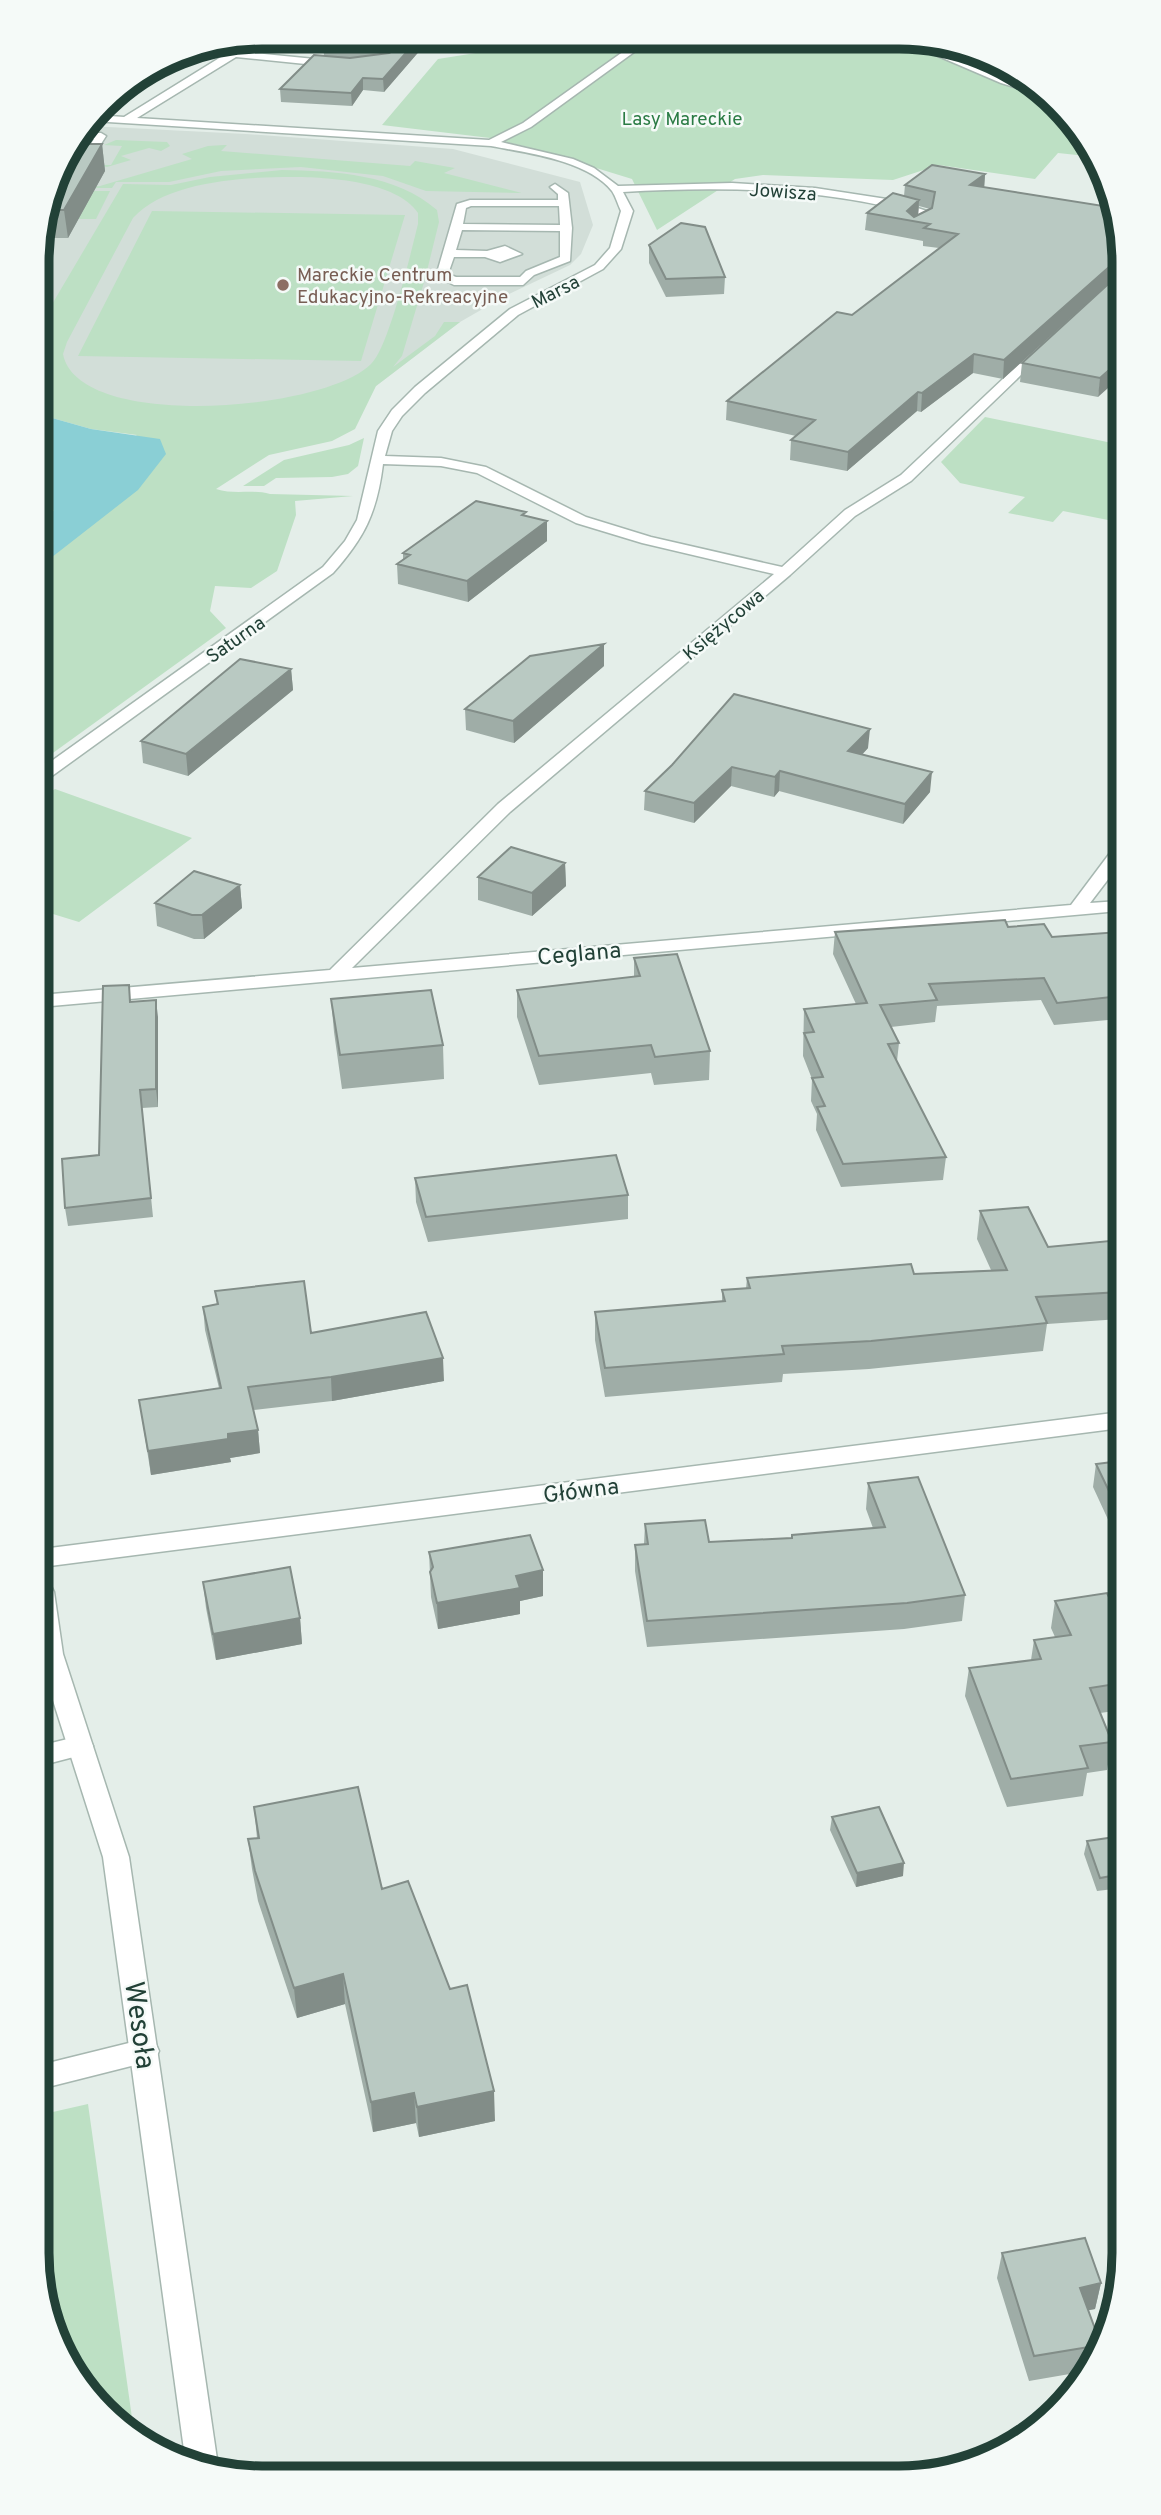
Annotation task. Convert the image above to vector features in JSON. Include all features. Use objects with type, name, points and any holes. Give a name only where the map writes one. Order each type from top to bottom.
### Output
[{"type":"street","points":[[386,61],[408,49]]},
{"type":"street","points":[[491,143],[527,125],[633,49]]},
{"type":"street","points":[[128,119],[238,51]]},
{"type":"street","points":[[938,53],[1019,86]]},
{"type":"street","points":[[232,54],[351,65]]},
{"type":"street","points":[[104,118],[491,143],[544,153],[569,161],[590,170],[617,189]]},
{"type":"street","points":[[73,179],[101,136],[90,136]]},
{"type":"street","name":"Jowisza","points":[[617,189],[659,186],[814,192],[905,206],[927,213],[925,221],[915,229]]},
{"type":"street","points":[[555,187],[563,193],[566,259],[530,273],[523,281],[454,281],[444,278],[464,204],[563,203]]},
{"type":"street","name":"Marsa","points":[[377,460],[385,431],[397,413],[420,390],[514,312],[584,276],[608,258],[615,249],[626,211],[617,189]]},
{"type":"street","points":[[495,282],[512,202]]},
{"type":"street","points":[[457,227],[566,228]]},
{"type":"street","points":[[449,253],[565,255]]},
{"type":"street","name":"Księżycowa","points":[[336,974],[504,808],[785,572],[850,513],[906,478],[1051,341]]},
{"type":"street","points":[[377,460],[471,467],[581,520],[647,540],[785,572]]},
{"type":"street","name":"Saturna","points":[[49,771],[328,570],[350,547],[367,516],[372,502],[377,460]]},
{"type":"street","points":[[1077,909],[1112,862]]},
{"type":"street","name":"Ceglana","points":[[49,1000],[1112,906]]},
{"type":"street","name":"Główna","points":[[49,1557],[1112,1421]]},
{"type":"street","name":"Wesoła","points":[[49,1640],[51,1654],[117,1857],[201,2457]]},
{"type":"street","points":[[49,1754],[80,1746]]},
{"type":"street","points":[[49,2075],[145,2051]]},
{"type":"shaded area","name":"Mareckie Centrum Edukacyjno-Rekreacyjne","points":[[98,126],[453,149],[580,182],[593,225],[581,254],[570,265],[507,295],[460,322],[376,386],[271,422],[49,391],[51,234],[65,180],[77,155]]},
{"type":"green space","name":"Lasy Mareckie","points":[[899,49],[941,53],[968,60],[1018,85],[1059,121],[1083,156],[1058,153],[1035,179],[939,165],[893,180],[763,175],[735,179],[657,230],[632,179],[490,138],[382,125],[438,59],[482,52]]},
{"type":"green space","points":[[116,140],[167,142],[170,146],[161,151],[149,148],[121,156],[131,160],[107,167],[94,165],[111,165],[122,146],[104,145]]},
{"type":"green space","points":[[227,145],[221,151],[410,166],[415,161],[455,168],[444,173],[522,193],[426,191],[383,176],[301,167],[221,171],[169,182],[116,182],[112,188],[77,188],[100,186],[192,159],[182,154],[208,146]]},
{"type":"green space","points":[[282,170],[364,177],[403,189],[437,210],[439,222],[402,356],[393,367],[435,336],[444,322],[460,322],[376,386],[355,429],[332,441],[269,455],[216,489],[230,492],[353,496],[295,501],[296,515],[277,571],[251,588],[215,586],[210,611],[226,628],[49,756],[49,559],[59,551],[49,541],[49,497],[137,435],[91,429],[49,417],[49,309],[123,184],[171,185],[210,177]],"holes":[[[273,177],[342,180],[394,194],[408,202],[418,213],[418,224],[399,298],[385,339],[371,364],[345,380],[306,393],[257,402],[205,406],[155,404],[111,395],[79,379],[63,354],[67,342],[133,218],[147,206],[185,189],[230,180]]]},
{"type":"green space","points":[[74,191],[110,191],[96,219],[56,219]]},
{"type":"green space","points":[[152,211],[405,215],[361,361],[78,356]]},
{"type":"green space","points":[[985,417],[1112,443],[1112,521],[1063,511],[1053,522],[1008,513],[1025,497],[960,483],[941,462]]},
{"type":"green space","points":[[364,438],[358,466],[348,474],[332,477],[276,478],[264,486],[243,486],[284,460],[349,445]]},
{"type":"green space","points":[[55,789],[192,838],[79,922],[49,913],[49,793]]},
{"type":"green space","points":[[88,2104],[133,2422],[102,2394],[77,2360],[56,2308],[49,2253],[49,2113]]},
{"type":"water","points":[[49,417],[91,429],[160,439],[166,454],[138,490],[49,559],[49,514],[54,510],[49,510]]},
{"type":"building","points":[[396,49],[409,49],[383,79],[363,78],[351,93],[280,89],[314,55],[350,58],[389,53]]},
{"type":"building","points":[[85,144],[102,144],[64,210],[55,210],[65,180]]},
{"type":"building","points":[[932,165],[985,174],[970,185],[1105,206],[1112,264],[1004,360],[974,354],[922,393],[918,392],[848,452],[791,440],[815,420],[727,401],[837,312],[852,315],[958,234],[924,228],[930,224],[867,213],[893,193],[919,200],[907,211],[914,217],[932,208],[935,192],[905,185]]},
{"type":"building","points":[[681,223],[705,227],[725,277],[666,279],[649,245]]},
{"type":"building","points":[[1112,281],[1112,367],[1100,378],[1022,363]]},
{"type":"building","points":[[476,501],[526,512],[522,515],[547,521],[467,581],[397,564],[410,555],[403,553]]},
{"type":"building","points":[[604,644],[513,721],[465,709],[530,656]]},
{"type":"building","points":[[240,659],[291,669],[186,754],[141,741]]},
{"type":"building","points":[[734,694],[870,729],[848,751],[932,772],[905,804],[780,771],[775,777],[732,767],[694,803],[645,791],[672,765]]},
{"type":"building","points":[[511,847],[565,863],[532,893],[478,877]]},
{"type":"building","points":[[194,871],[240,885],[202,915],[192,915],[155,903]]},
{"type":"building","points":[[1005,920],[1008,927],[1044,924],[1052,937],[1112,933],[1112,998],[1057,1003],[1044,978],[929,984],[937,1000],[880,1005],[899,1043],[888,1044],[946,1157],[843,1164],[817,1107],[825,1106],[812,1078],[823,1077],[804,1033],[814,1032],[804,1009],[867,1003],[835,932]]},
{"type":"building","points":[[677,954],[710,1051],[655,1057],[651,1045],[539,1056],[517,990],[640,976],[634,958]]},
{"type":"building","points":[[129,985],[130,1002],[156,1000],[156,1089],[140,1090],[151,1198],[65,1208],[62,1159],[99,1155],[103,986]]},
{"type":"building","points":[[431,990],[443,1045],[340,1055],[331,999]]},
{"type":"building","points":[[616,1155],[628,1195],[426,1217],[415,1178]]},
{"type":"building","points":[[1028,1207],[1048,1247],[1112,1241],[1112,1292],[1036,1297],[1047,1323],[871,1341],[782,1346],[784,1354],[605,1368],[595,1312],[725,1301],[722,1290],[750,1288],[747,1278],[911,1264],[914,1274],[1007,1270],[980,1211]]},
{"type":"building","points":[[304,1281],[311,1333],[426,1312],[443,1358],[331,1377],[248,1387],[258,1430],[228,1434],[228,1439],[148,1451],[139,1400],[221,1388],[203,1307],[218,1304],[215,1291]]},
{"type":"building","points":[[1112,1462],[1112,1497],[1096,1464]]},
{"type":"building","points":[[918,1477],[965,1595],[907,1603],[647,1621],[635,1545],[648,1544],[645,1524],[705,1520],[709,1542],[792,1538],[792,1535],[885,1527],[868,1483]]},
{"type":"building","points":[[530,1535],[543,1570],[516,1576],[520,1588],[437,1603],[430,1572],[433,1567],[429,1552]]},
{"type":"building","points":[[290,1567],[300,1618],[213,1634],[203,1582]]},
{"type":"building","points":[[1107,1593],[1112,1603],[1112,1685],[1090,1688],[1112,1742],[1080,1746],[1088,1768],[1011,1779],[969,1668],[1041,1659],[1034,1640],[1071,1635],[1055,1601]]},
{"type":"building","points":[[358,1787],[382,1889],[408,1881],[450,1989],[467,1985],[494,2091],[417,2107],[414,2093],[371,2102],[343,1974],[294,1988],[255,1871],[248,1839],[259,1838],[254,1807]]},
{"type":"building","points":[[879,1807],[904,1863],[857,1873],[832,1817]]},
{"type":"building","points":[[1112,1837],[1112,1876],[1100,1878],[1087,1841]]},
{"type":"building","points":[[1085,2238],[1101,2283],[1080,2288],[1097,2333],[1090,2347],[1034,2356],[1002,2253]]},
{"type":"place","name":"Mareckie Centrum Edukacyjno-Rekreacyjne","points":[[283,285]]}]
